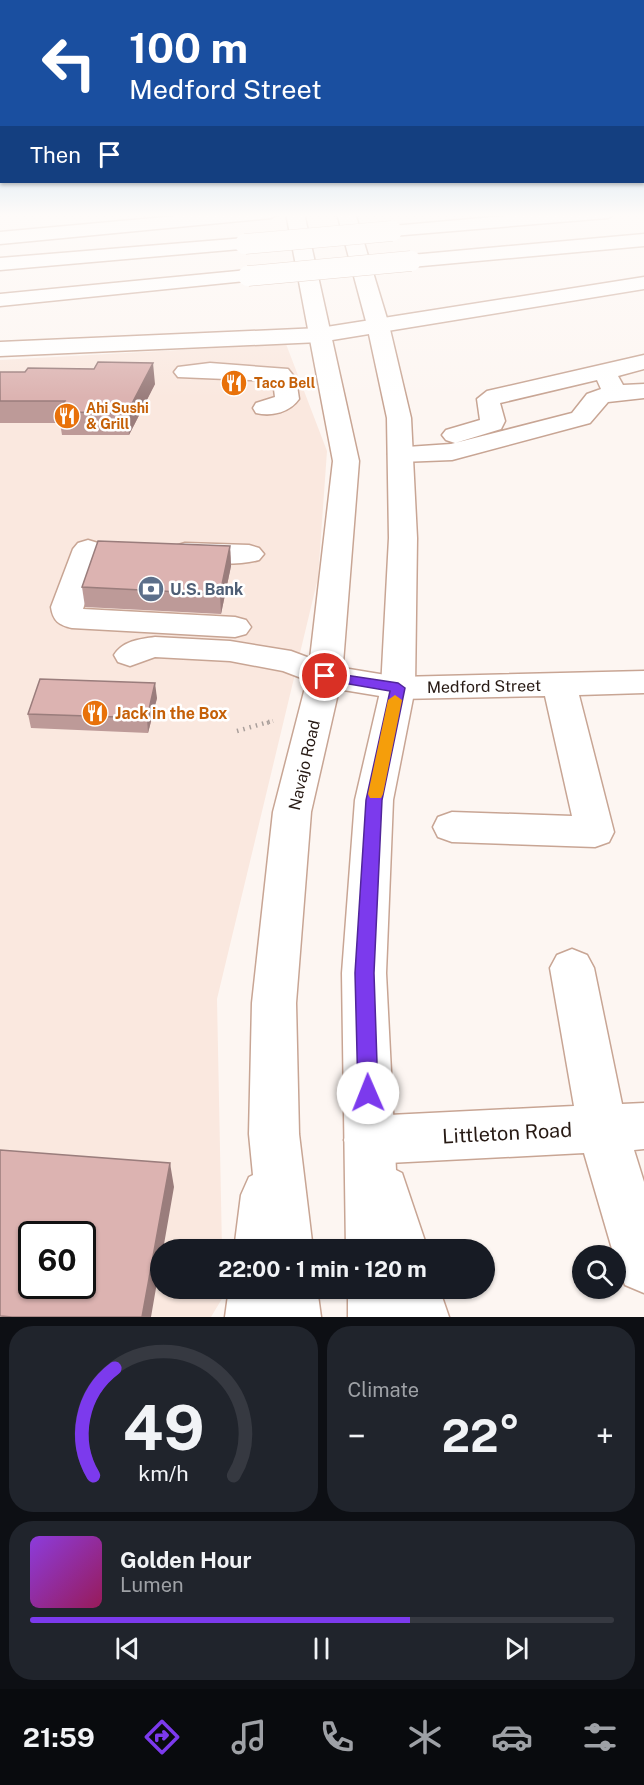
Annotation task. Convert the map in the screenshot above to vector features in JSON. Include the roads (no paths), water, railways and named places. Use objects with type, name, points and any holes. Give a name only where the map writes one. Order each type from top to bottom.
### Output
[{"type":"main road","points":[[0,300],[265,274]]},
{"type":"main road","name":"Navajo Road","points":[[285,1239],[274,1134],[274,1003],[292,812],[325,676],[346,461],[308,274]]},
{"type":"main road","points":[[363,274],[399,418],[404,538],[398,688],[374,811],[364,973],[373,1239]]},
{"type":"main road","points":[[0,349],[320,335],[644,283]]},
{"type":"main road","points":[[400,446],[452,452],[582,418],[590,413],[595,399],[610,383],[644,362]]},
{"type":"main road","points":[[186,372],[210,370],[280,374],[284,379],[287,399],[279,405],[265,408]]},
{"type":"main road","points":[[400,446],[492,424],[493,420],[488,407],[489,399],[610,383],[644,391]]},
{"type":"main road","points":[[88,549],[67,607],[68,615],[72,618],[235,627]]},
{"type":"main road","points":[[157,551],[249,554]]},
{"type":"main road","name":"Medford Street","points":[[325,676],[398,688],[644,682]]},
{"type":"main road","points":[[452,827],[595,832],[559,684]]},
{"type":"main road","points":[[572,968],[623,1127],[644,1266]]},
{"type":"main road","name":"Littleton Road","points":[[369,1140],[623,1127]]},
{"type":"main road","points":[[262,1239],[274,1134]]},
{"type":"main road","points":[[369,1140],[398,1239]]},
{"type":"main road","points":[[253,1317],[255,1299]]},
{"type":"main road","points":[[291,1299],[293,1317]]},
{"type":"main road","points":[[375,1299],[376,1317]]},
{"type":"main road","points":[[415,1299],[421,1317]]},
{"type":"place","name":"Taco Bell","points":[[234,383]]},
{"type":"place","name":"Ahi Sushi & Grill","points":[[67,416]]},
{"type":"place","name":"U.S. Bank","points":[[151,589]]},
{"type":"place","name":"Jack in the Box","points":[[95,713]]}]
